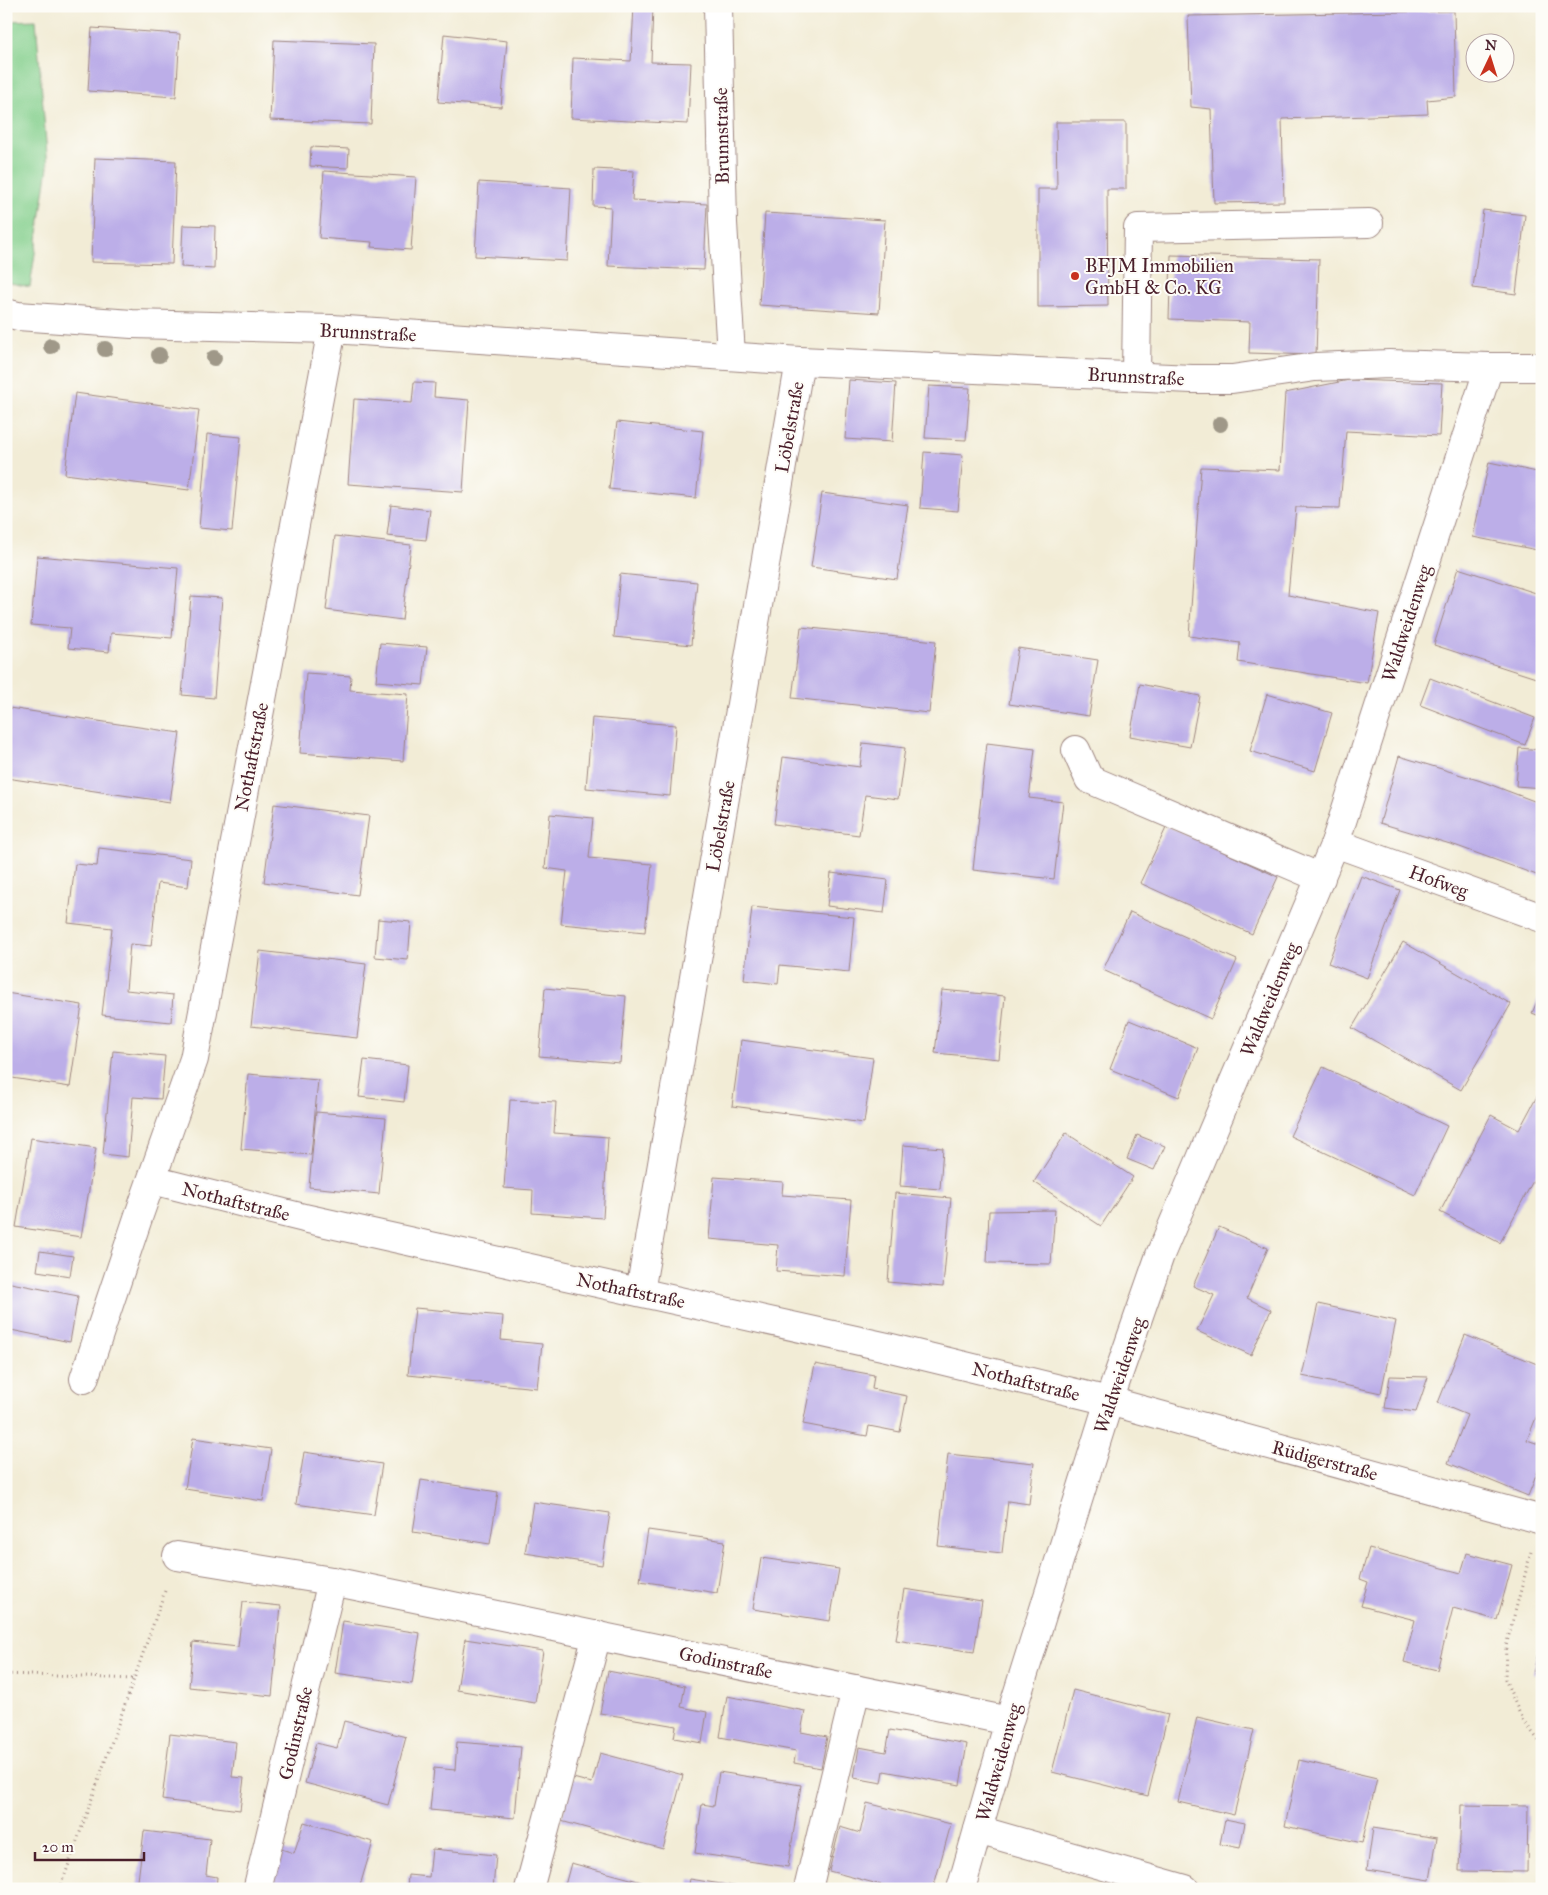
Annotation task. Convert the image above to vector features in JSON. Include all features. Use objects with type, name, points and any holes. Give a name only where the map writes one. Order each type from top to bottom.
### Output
[{"type":"street","name":"Brunnstraße","points":[[718,6],[723,214],[731,355]]},
{"type":"street","points":[[1136,376],[1138,228],[1369,223]]},
{"type":"street","name":"Brunnstraße","points":[[6,313],[18,316],[132,324],[332,329],[800,361],[1136,376],[1232,379],[1315,368],[1388,364],[1489,368],[1542,367]]},
{"type":"street","name":"Nothaftstraße","points":[[84,1379],[194,1060],[332,329]]},
{"type":"street","name":"Löbelstraße","points":[[640,1292],[800,361]]},
{"type":"street","name":"Waldweidenweg","points":[[961,1889],[1010,1721],[1109,1401],[1160,1255],[1335,843],[1489,368]]},
{"type":"street","points":[[1076,750],[1089,779],[1320,878]]},
{"type":"street","name":"Hofweg","points":[[1335,843],[1542,918]]},
{"type":"street","name":"Nothaftstraße","points":[[152,1180],[304,1218],[887,1347],[1109,1401]]},
{"type":"street","name":"Rüdigerstraße","points":[[1109,1401],[1541,1520]]},
{"type":"street","name":"Godinstraße","points":[[177,1556],[332,1581],[1010,1721]]},
{"type":"street","name":"Godinstraße","points":[[258,1886],[332,1581]]},
{"type":"street","points":[[529,1889],[597,1635]]},
{"type":"street","points":[[808,1889],[856,1688]]},
{"type":"street","points":[[978,1830],[1185,1889]]},
{"type":"path","points":[[1541,1520],[1506,1646],[1504,1679],[1522,1719],[1542,1745]]},
{"type":"path","points":[[60,1889],[177,1556]]},
{"type":"path","points":[[6,1674],[135,1679]]},
{"type":"green space","points":[[36,20],[48,167],[30,287],[6,282],[6,21]]},
{"type":"building","points":[[634,6],[653,6],[651,62],[691,63],[688,124],[571,118],[573,58],[631,61]]},
{"type":"building","points":[[1454,11],[1456,97],[1427,100],[1428,114],[1282,119],[1284,202],[1214,203],[1211,109],[1191,107],[1188,16]]},
{"type":"building","points":[[92,28],[180,34],[176,97],[88,91]]},
{"type":"building","points":[[444,34],[507,41],[501,107],[438,102]]},
{"type":"building","points":[[274,40],[374,44],[371,124],[270,120]]},
{"type":"building","points":[[1056,122],[1126,122],[1126,189],[1107,189],[1108,306],[1038,307],[1038,189],[1057,189]]},
{"type":"building","points":[[311,147],[349,149],[348,168],[310,166]]},
{"type":"building","points":[[95,158],[176,161],[172,264],[91,262]]},
{"type":"building","points":[[594,169],[634,171],[632,200],[707,204],[704,270],[608,266],[611,207],[593,206]]},
{"type":"building","points":[[324,171],[416,177],[411,250],[371,247],[372,242],[319,238]]},
{"type":"building","points":[[479,182],[571,188],[567,261],[475,256]]},
{"type":"building","points":[[1483,210],[1525,215],[1516,294],[1473,288]]},
{"type":"building","points":[[765,213],[885,220],[879,313],[759,305]]},
{"type":"building","points":[[183,225],[215,226],[214,269],[181,267]]},
{"type":"building","points":[[1171,255],[1319,259],[1316,355],[1249,353],[1250,322],[1169,319]]},
{"type":"building","points":[[849,380],[896,383],[892,442],[845,439]]},
{"type":"building","points":[[1349,380],[1442,383],[1439,436],[1346,431],[1340,508],[1296,507],[1288,595],[1379,613],[1367,683],[1238,662],[1240,643],[1189,636],[1201,467],[1280,470],[1285,393]]},
{"type":"building","points":[[414,382],[435,383],[434,397],[469,400],[463,492],[348,484],[354,399],[412,403]]},
{"type":"building","points":[[929,386],[970,388],[966,440],[925,438]]},
{"type":"building","points":[[75,393],[199,410],[189,490],[65,474]]},
{"type":"building","points":[[617,422],[703,431],[696,498],[609,489]]},
{"type":"building","points":[[207,434],[241,437],[232,531],[199,528]]},
{"type":"building","points":[[924,452],[963,455],[958,511],[920,508]]},
{"type":"building","points":[[1489,462],[1542,473],[1542,551],[1473,537]]},
{"type":"building","points":[[822,493],[908,505],[897,579],[811,567]]},
{"type":"building","points":[[391,505],[430,510],[426,540],[387,536]]},
{"type":"building","points":[[335,536],[411,545],[402,620],[326,610]]},
{"type":"building","points":[[37,556],[178,568],[172,638],[111,633],[109,652],[68,648],[70,628],[31,625]]},
{"type":"building","points":[[1458,568],[1542,595],[1542,680],[1434,645]]},
{"type":"building","points":[[620,574],[697,582],[691,645],[614,637]]},
{"type":"building","points":[[191,596],[222,598],[214,698],[182,695]]},
{"type":"building","points":[[801,627],[936,641],[929,713],[792,698]]},
{"type":"building","points":[[380,643],[427,647],[423,685],[376,681]]},
{"type":"building","points":[[1018,648],[1098,660],[1089,716],[1009,704]]},
{"type":"building","points":[[306,673],[351,676],[350,690],[408,694],[403,761],[300,753]]},
{"type":"building","points":[[1430,678],[1535,718],[1525,745],[1420,705]]},
{"type":"building","points":[[1140,684],[1200,696],[1190,747],[1130,736]]},
{"type":"building","points":[[1267,694],[1332,713],[1315,771],[1250,751]]},
{"type":"building","points":[[9,708],[180,733],[170,802],[6,778],[6,726]]},
{"type":"building","points":[[592,718],[676,725],[670,796],[586,788]]},
{"type":"building","points":[[863,743],[905,748],[898,799],[865,795],[859,835],[774,824],[783,757],[860,767]]},
{"type":"building","points":[[987,743],[1035,749],[1029,798],[1063,802],[1054,879],[973,870]]},
{"type":"building","points":[[1519,748],[1542,750],[1542,788],[1516,786]]},
{"type":"building","points":[[1399,756],[1481,781],[1542,804],[1542,877],[1457,846],[1380,823]]},
{"type":"building","points":[[274,804],[369,816],[358,895],[264,882]]},
{"type":"building","points":[[550,814],[593,818],[589,858],[652,864],[645,932],[561,924],[567,871],[545,868]]},
{"type":"building","points":[[1167,826],[1278,877],[1252,934],[1140,883]]},
{"type":"building","points":[[99,848],[191,859],[188,887],[158,883],[151,946],[130,944],[126,990],[173,995],[171,1022],[102,1015],[112,928],[68,923],[75,864],[97,866]]},
{"type":"building","points":[[831,873],[888,880],[884,913],[827,906]]},
{"type":"building","points":[[1361,876],[1400,890],[1367,978],[1328,963]]},
{"type":"building","points":[[752,907],[854,917],[849,972],[780,965],[778,984],[744,980]]},
{"type":"building","points":[[1130,912],[1237,960],[1211,1019],[1103,970]]},
{"type":"building","points":[[378,919],[411,922],[408,960],[375,957]]},
{"type":"building","points":[[1403,942],[1511,1004],[1461,1090],[1352,1028]]},
{"type":"building","points":[[260,951],[366,964],[357,1038],[251,1026]]},
{"type":"building","points":[[545,988],[626,996],[620,1063],[539,1056]]},
{"type":"building","points":[[942,990],[1005,996],[999,1059],[935,1053]]},
{"type":"building","points":[[1542,990],[1542,1017],[1532,1013]]},
{"type":"building","points":[[6,993],[82,1005],[70,1087],[6,1077]]},
{"type":"building","points":[[1129,1020],[1198,1048],[1179,1097],[1110,1069]]},
{"type":"building","points":[[741,1040],[873,1058],[864,1123],[732,1106]]},
{"type":"building","points":[[113,1051],[165,1056],[161,1099],[133,1097],[128,1157],[103,1154]]},
{"type":"building","points":[[364,1060],[408,1065],[404,1102],[359,1097]]},
{"type":"building","points":[[1323,1067],[1447,1126],[1415,1195],[1290,1136]]},
{"type":"building","points":[[248,1074],[318,1080],[311,1155],[241,1149]]},
{"type":"building","points":[[1542,1087],[1542,1164],[1500,1243],[1440,1212],[1491,1115],[1519,1130]]},
{"type":"building","points":[[510,1100],[556,1102],[554,1133],[608,1137],[603,1218],[532,1213],[533,1190],[504,1188]]},
{"type":"building","points":[[316,1112],[386,1118],[379,1194],[309,1187]]},
{"type":"building","points":[[1066,1133],[1133,1177],[1101,1226],[1034,1182]]},
{"type":"building","points":[[1137,1135],[1165,1146],[1154,1170],[1127,1159]]},
{"type":"building","points":[[31,1138],[96,1148],[81,1237],[16,1227]]},
{"type":"building","points":[[903,1145],[943,1148],[940,1189],[900,1186]]},
{"type":"building","points":[[714,1177],[783,1182],[782,1195],[851,1200],[845,1276],[776,1271],[778,1245],[709,1239]]},
{"type":"building","points":[[895,1193],[951,1198],[943,1287],[888,1282]]},
{"type":"building","points":[[1055,1210],[1051,1264],[987,1263],[989,1211]]},
{"type":"building","points":[[1219,1227],[1268,1248],[1247,1298],[1271,1310],[1251,1355],[1197,1331],[1214,1295],[1193,1286]]},
{"type":"building","points":[[40,1251],[73,1256],[70,1276],[37,1271]]},
{"type":"building","points":[[6,1282],[78,1296],[70,1342],[6,1329]]},
{"type":"building","points":[[1318,1304],[1396,1321],[1381,1393],[1302,1376]]},
{"type":"building","points":[[415,1308],[503,1316],[501,1340],[542,1344],[537,1388],[408,1375]]},
{"type":"building","points":[[1465,1335],[1542,1366],[1542,1403],[1527,1440],[1542,1445],[1542,1461],[1528,1496],[1448,1463],[1467,1415],[1438,1403]]},
{"type":"building","points":[[815,1364],[874,1375],[872,1389],[907,1396],[900,1432],[869,1426],[867,1436],[803,1424]]},
{"type":"building","points":[[1390,1376],[1428,1377],[1416,1412],[1385,1408]]},
{"type":"building","points":[[193,1438],[271,1449],[263,1501],[185,1489]]},
{"type":"building","points":[[304,1452],[382,1464],[374,1515],[296,1504]]},
{"type":"building","points":[[948,1454],[1034,1463],[1029,1504],[1008,1501],[1002,1553],[938,1546]]},
{"type":"building","points":[[421,1480],[498,1492],[490,1544],[413,1532]]},
{"type":"building","points":[[533,1502],[610,1513],[602,1565],[525,1553]]},
{"type":"building","points":[[648,1530],[725,1541],[717,1593],[640,1581]]},
{"type":"building","points":[[1369,1548],[1461,1573],[1467,1553],[1512,1565],[1497,1620],[1453,1608],[1437,1670],[1404,1662],[1415,1620],[1361,1606],[1368,1582],[1360,1579]]},
{"type":"building","points":[[761,1558],[839,1569],[830,1621],[753,1609]]},
{"type":"building","points":[[904,1589],[982,1601],[974,1652],[896,1640]]},
{"type":"building","points":[[243,1602],[281,1606],[272,1696],[189,1687],[193,1642],[238,1647]]},
{"type":"building","points":[[343,1621],[420,1633],[412,1684],[335,1673]]},
{"type":"building","points":[[465,1639],[543,1651],[535,1703],[457,1690]]},
{"type":"building","points":[[1542,1639],[1542,1676],[1533,1674]]},
{"type":"building","points":[[608,1671],[685,1686],[681,1707],[707,1712],[702,1743],[674,1738],[676,1726],[600,1713]]},
{"type":"building","points":[[1073,1690],[1168,1714],[1148,1796],[1052,1772]]},
{"type":"building","points":[[727,1696],[805,1711],[801,1732],[827,1737],[821,1768],[794,1763],[796,1751],[720,1737]]},
{"type":"building","points":[[1197,1717],[1254,1730],[1234,1815],[1178,1802]]},
{"type":"building","points":[[344,1721],[406,1737],[388,1805],[305,1783],[316,1743],[337,1748]]},
{"type":"building","points":[[890,1730],[967,1744],[960,1785],[884,1771],[882,1783],[854,1778],[859,1747],[886,1752]]},
{"type":"building","points":[[170,1734],[236,1742],[232,1777],[244,1778],[240,1810],[162,1800]]},
{"type":"building","points":[[457,1742],[521,1747],[515,1818],[430,1810],[434,1768],[455,1770]]},
{"type":"building","points":[[600,1753],[683,1775],[663,1849],[561,1821],[573,1778],[592,1783]]},
{"type":"building","points":[[1299,1760],[1377,1778],[1362,1843],[1285,1826]]},
{"type":"building","points":[[719,1772],[801,1785],[788,1867],[695,1853],[702,1804],[714,1806]]},
{"type":"building","points":[[867,1803],[951,1824],[933,1889],[897,1889],[829,1871],[840,1827],[860,1833]]},
{"type":"building","points":[[1461,1805],[1528,1806],[1527,1872],[1459,1871]]},
{"type":"building","points":[[1225,1819],[1245,1823],[1240,1848],[1220,1844]]},
{"type":"building","points":[[304,1822],[373,1842],[359,1889],[279,1889],[270,1886],[281,1849],[294,1853]]},
{"type":"building","points":[[1373,1828],[1437,1838],[1430,1880],[1367,1870]]},
{"type":"building","points":[[144,1831],[210,1839],[206,1875],[217,1877],[216,1889],[137,1889]]},
{"type":"building","points":[[432,1849],[496,1855],[493,1889],[407,1889],[408,1875],[429,1877]]},
{"type":"building","points":[[571,1863],[653,1885],[652,1889],[564,1889]]},
{"type":"building","points":[[690,1879],[746,1888],[746,1889],[688,1889]]},
{"type":"place","name":"BFJM Immobilien GmbH & Co. KG","points":[[1075,276]]}]
